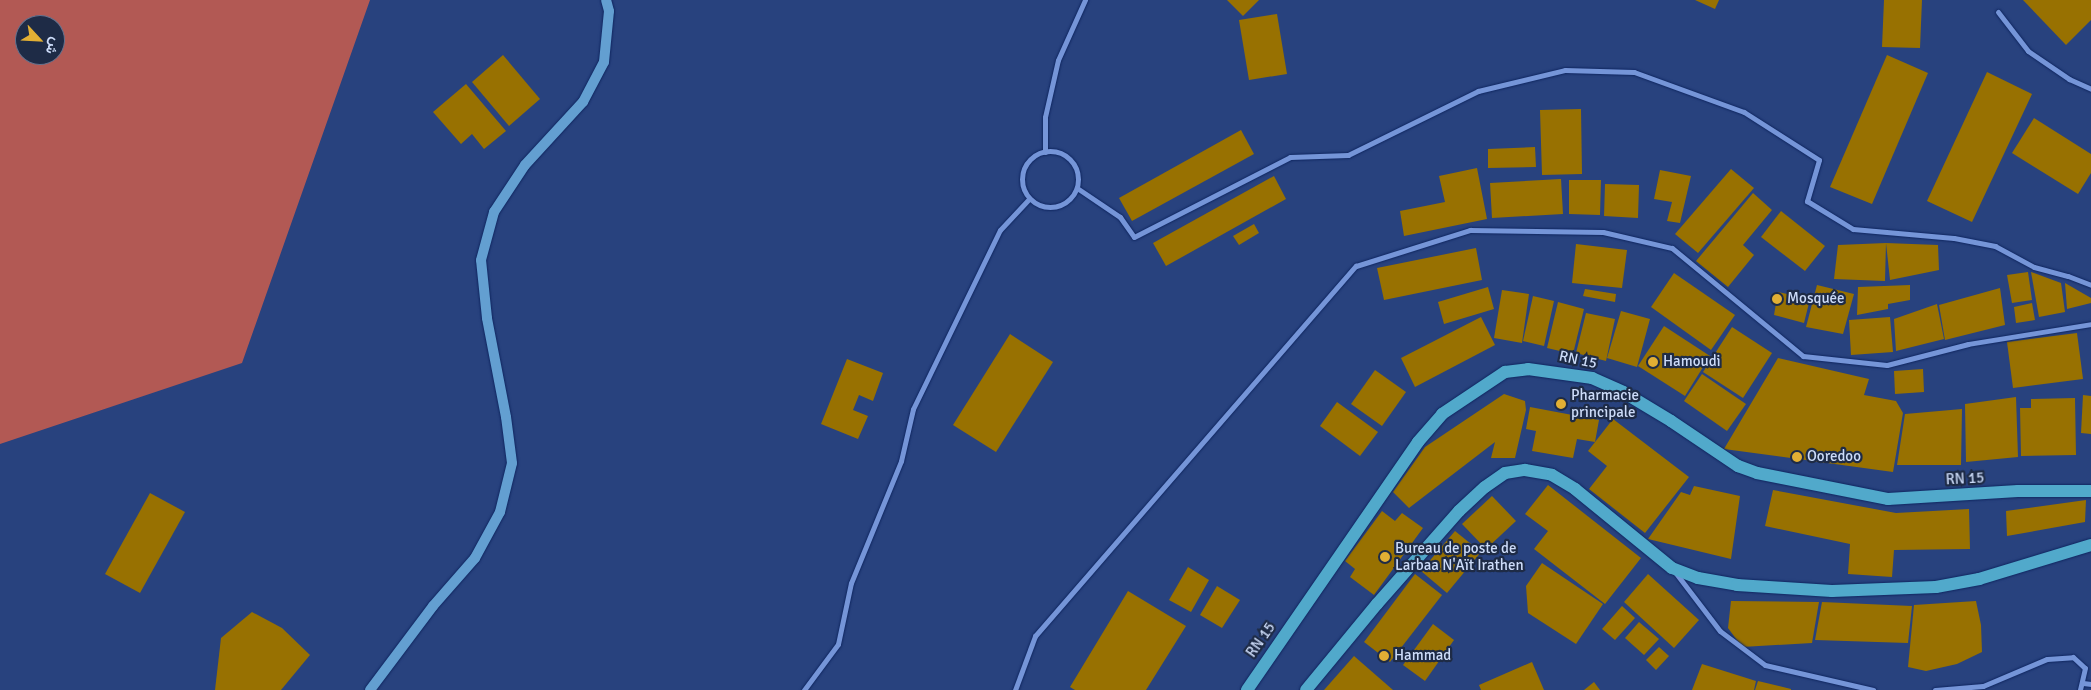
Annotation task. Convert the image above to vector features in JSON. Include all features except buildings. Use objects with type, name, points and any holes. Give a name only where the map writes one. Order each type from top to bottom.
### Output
[{"type":"main road","points":[[370,690],[433,606],[474,558],[500,512],[512,463],[506,417],[487,318],[480,260],[494,212],[525,164],[583,102],[604,62],[609,11],[606,0]]},
{"type":"main road","name":"RN 15","points":[[1247,690],[1424,435],[1442,414],[1505,372],[1528,369],[1592,378],[1623,392],[1671,421],[1738,466],[1757,473],[1888,499],[2018,491],[2091,491]]},
{"type":"main road","points":[[1306,690],[1377,604],[1459,511],[1485,487],[1504,473],[1525,470],[1552,475],[1575,489],[1672,568],[1698,578],[1737,585],[1832,591],[1936,587],[1979,579],[2091,545]]},
{"type":"street","points":[[1045,152],[1045,118],[1058,60],[1085,0]]},
{"type":"street","points":[[1998,12],[2028,51],[2069,79],[2091,89]]},
{"type":"street","points":[[1077,188],[1120,217],[1134,237],[1290,157],[1348,155],[1478,91],[1565,70],[1634,72],[1744,112],[1819,160],[1807,202],[1853,229],[1954,238],[1995,246],[2034,267],[2068,276],[2091,285]]},
{"type":"street","points":[[1045,152],[1064,154],[1072,160],[1077,169],[1077,188],[1066,204],[1057,207],[1038,205],[1024,191],[1022,174],[1030,160],[1045,152]]},
{"type":"street","points":[[804,690],[838,644],[851,583],[901,461],[913,409],[1000,230],[1030,199]]},
{"type":"street","points":[[1015,690],[1035,636],[1356,266],[1470,230],[1603,232],[1672,248],[1802,356],[1887,365],[1968,344],[2091,324]]},
{"type":"street","points":[[1672,568],[1720,631],[1765,665],[1873,690]]},
{"type":"street","points":[[1935,690],[1983,686],[2047,659],[2073,657],[2085,668],[2080,690]]},
{"type":"street","points":[[2083,683],[2091,684]]},
{"type":"shaded area","points":[[0,0],[370,0],[242,363],[0,444]]},
{"type":"place","name":"Mosquée","points":[[1777,299]]},
{"type":"place","name":"Hamoudi","points":[[1653,362]]},
{"type":"place","name":"Pharmacie principale","points":[[1561,404]]},
{"type":"place","name":"Ooredoo","points":[[1797,457]]},
{"type":"place","name":"Bureau de poste de Larbaa N'Aït Irathen","points":[[1385,557]]},
{"type":"place","name":"Hammad","points":[[1384,656]]}]
